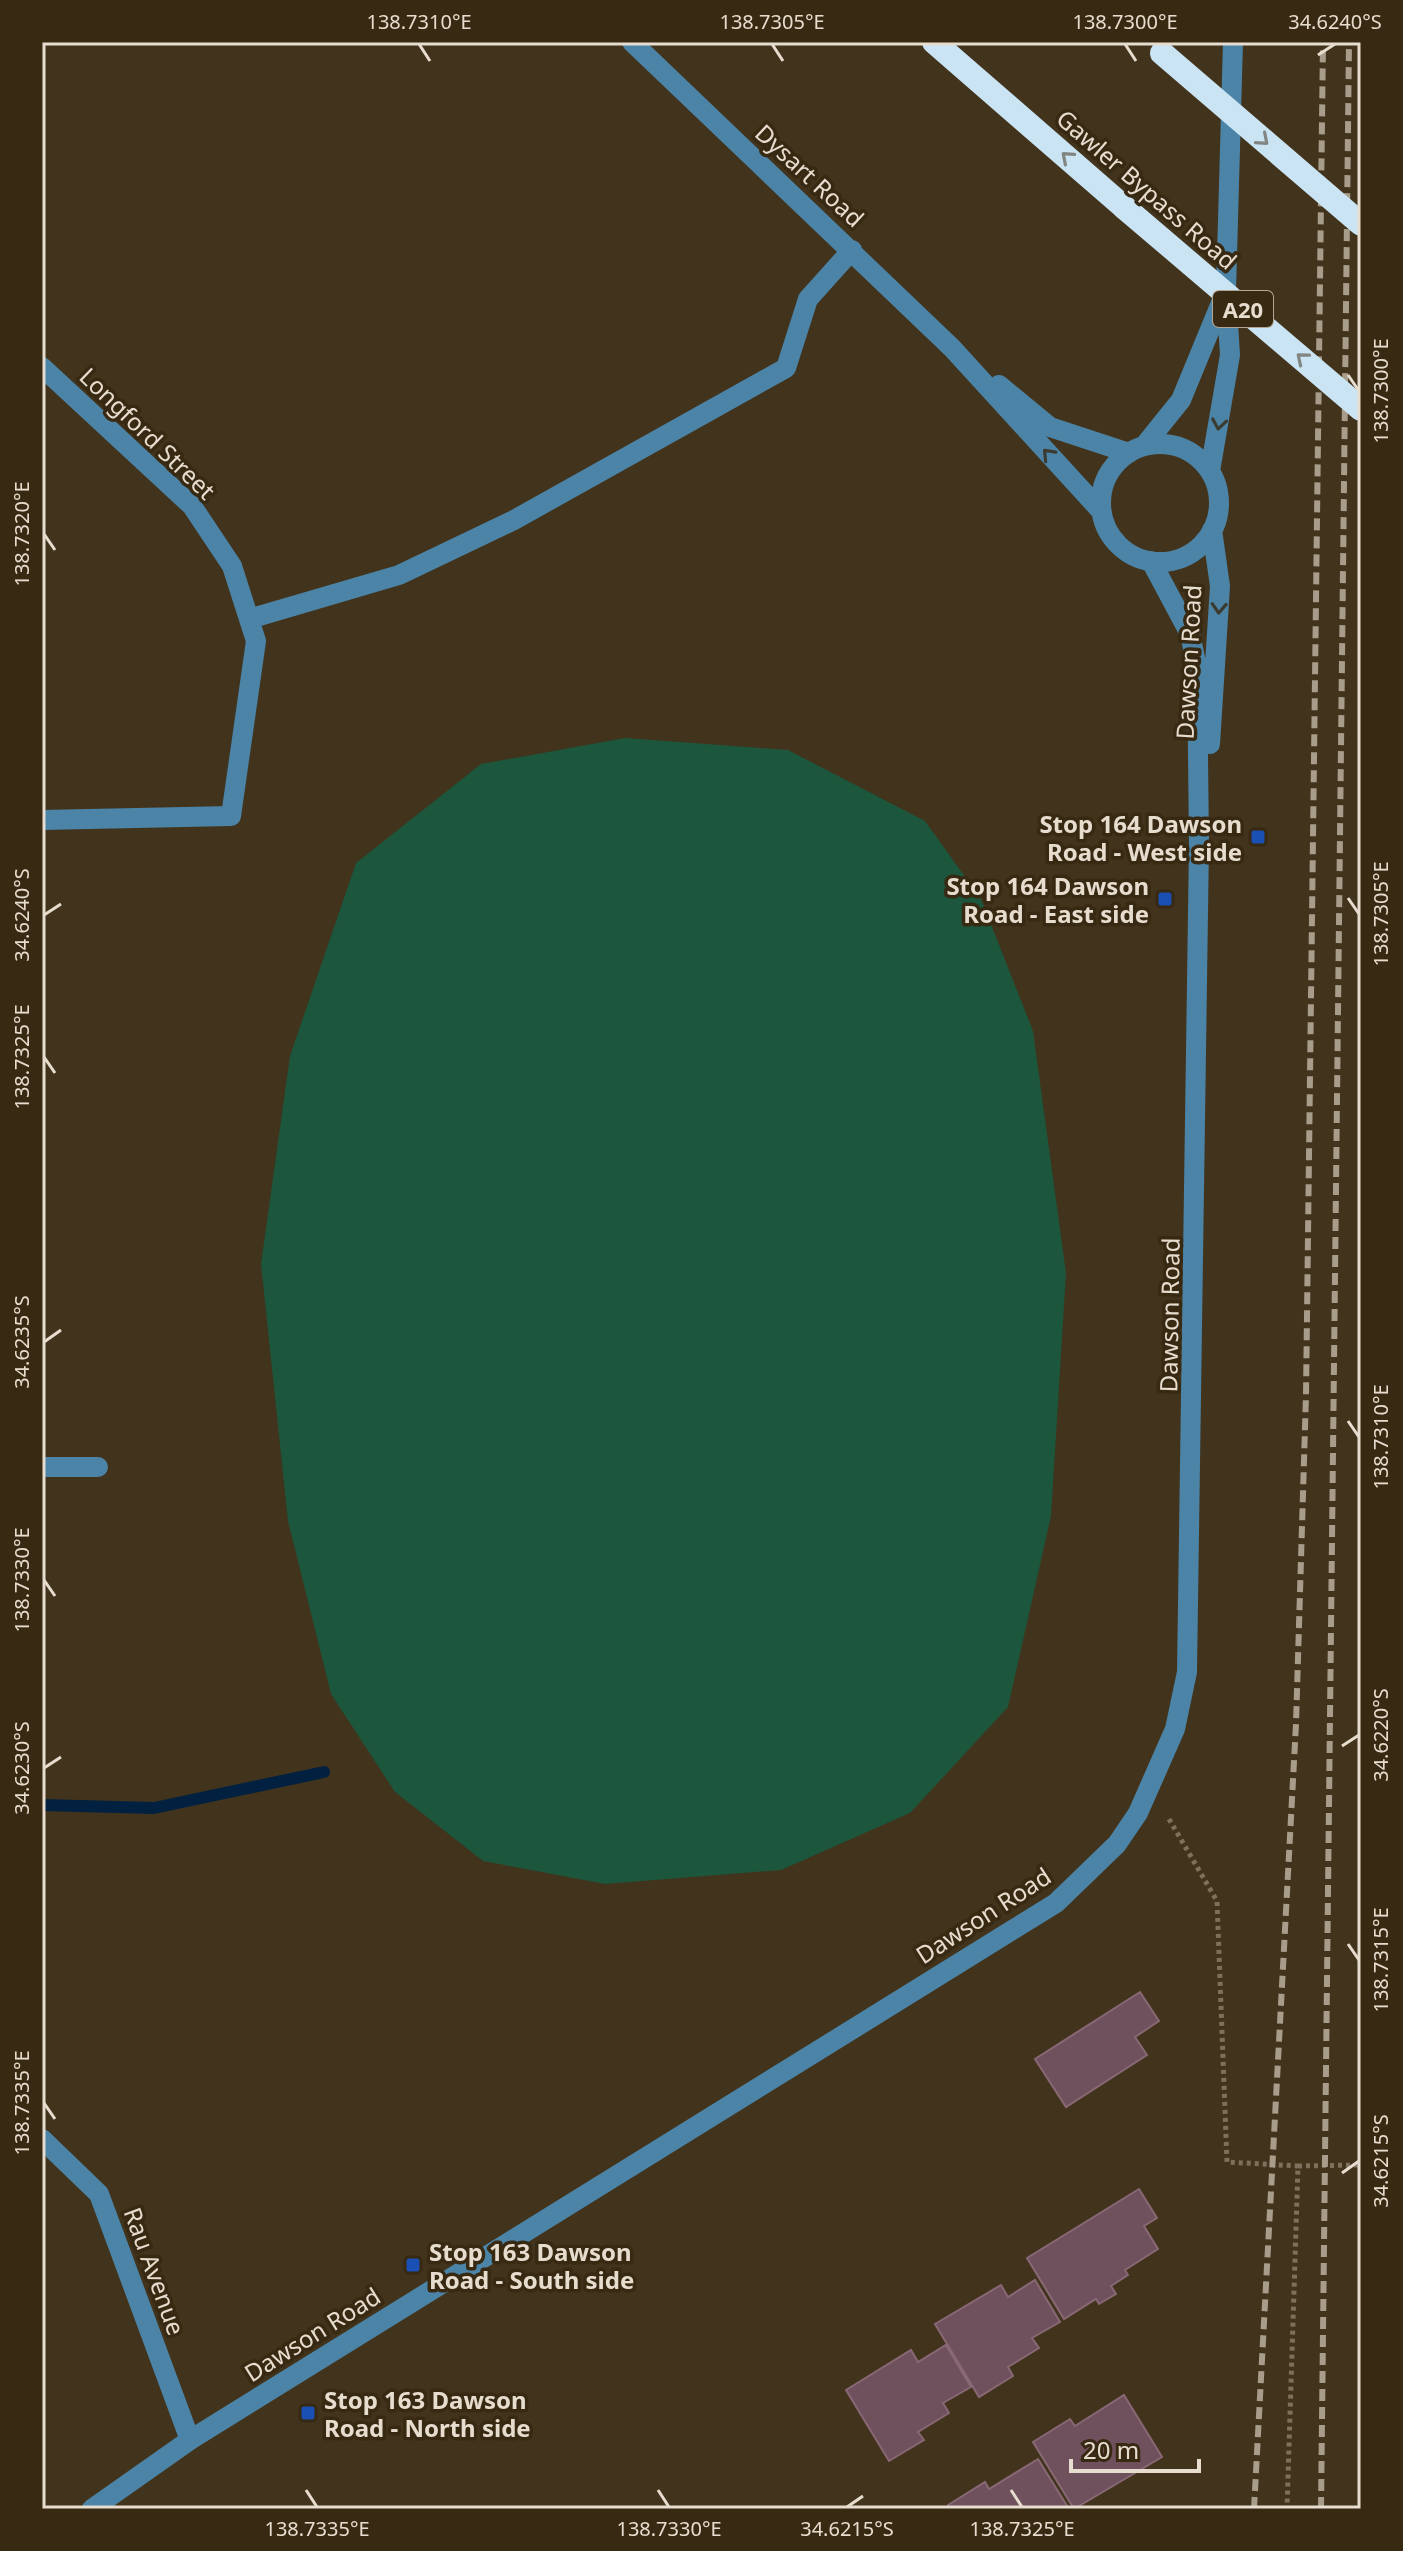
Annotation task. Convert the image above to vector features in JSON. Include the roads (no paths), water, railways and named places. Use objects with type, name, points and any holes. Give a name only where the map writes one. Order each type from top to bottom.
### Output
[{"type":"highway","name":"Gawler Bypass Road","points":[[934,42],[1361,409]]},
{"type":"highway","points":[[1155,47],[1361,224]]},
{"type":"street","name":"Dysart Road","points":[[632,42],[952,348],[1101,511]]},
{"type":"street","points":[[1226,291],[1181,400],[1137,449],[1113,467],[1102,490],[1101,511],[1115,541],[1132,555],[1151,561],[1184,556],[1199,547],[1212,530],[1219,503],[1210,471],[1230,355],[1226,291],[1233,42]]},
{"type":"street","points":[[249,619],[399,575],[514,520],[786,368],[808,299],[852,250]]},
{"type":"street","name":"Dysart Road","points":[[952,348],[1050,427],[1137,449]]},
{"type":"street","name":"Longford Street","points":[[42,367],[192,506],[232,566],[256,641],[231,816],[42,820]]},
{"type":"street","points":[[1137,449],[1176,446],[1195,454],[1210,471]]},
{"type":"street","name":"Dawson Road","points":[[1199,844],[1220,586],[1212,530]]},
{"type":"street","name":"Dawson Road","points":[[92,2509],[190,2440],[1056,1903],[1117,1844],[1151,1789],[1175,1729],[1187,1672],[1193,1443],[1199,844],[1197,667],[1190,634],[1151,561]]},
{"type":"street","points":[[42,1467],[98,1467]]},
{"type":"street","name":"Rau Avenue","points":[[42,2139],[99,2194],[190,2440]]},
{"type":"waterway","points":[[42,1805],[154,1808],[324,1772]]},
{"type":"railway","points":[[1254,2509],[1296,1724],[1306,1395],[1323,42]]},
{"type":"railway","points":[[1321,2509],[1349,42]]},
{"type":"place","name":"Stop 164 Dawson Road - West side","points":[[1258,837]]},
{"type":"place","name":"Stop 164 Dawson Road - East side","points":[[1165,899]]},
{"type":"place","name":"Stop 163 Dawson Road - South side","points":[[413,2265]]},
{"type":"place","name":"Stop 163 Dawson Road - North side","points":[[308,2413]]}]
